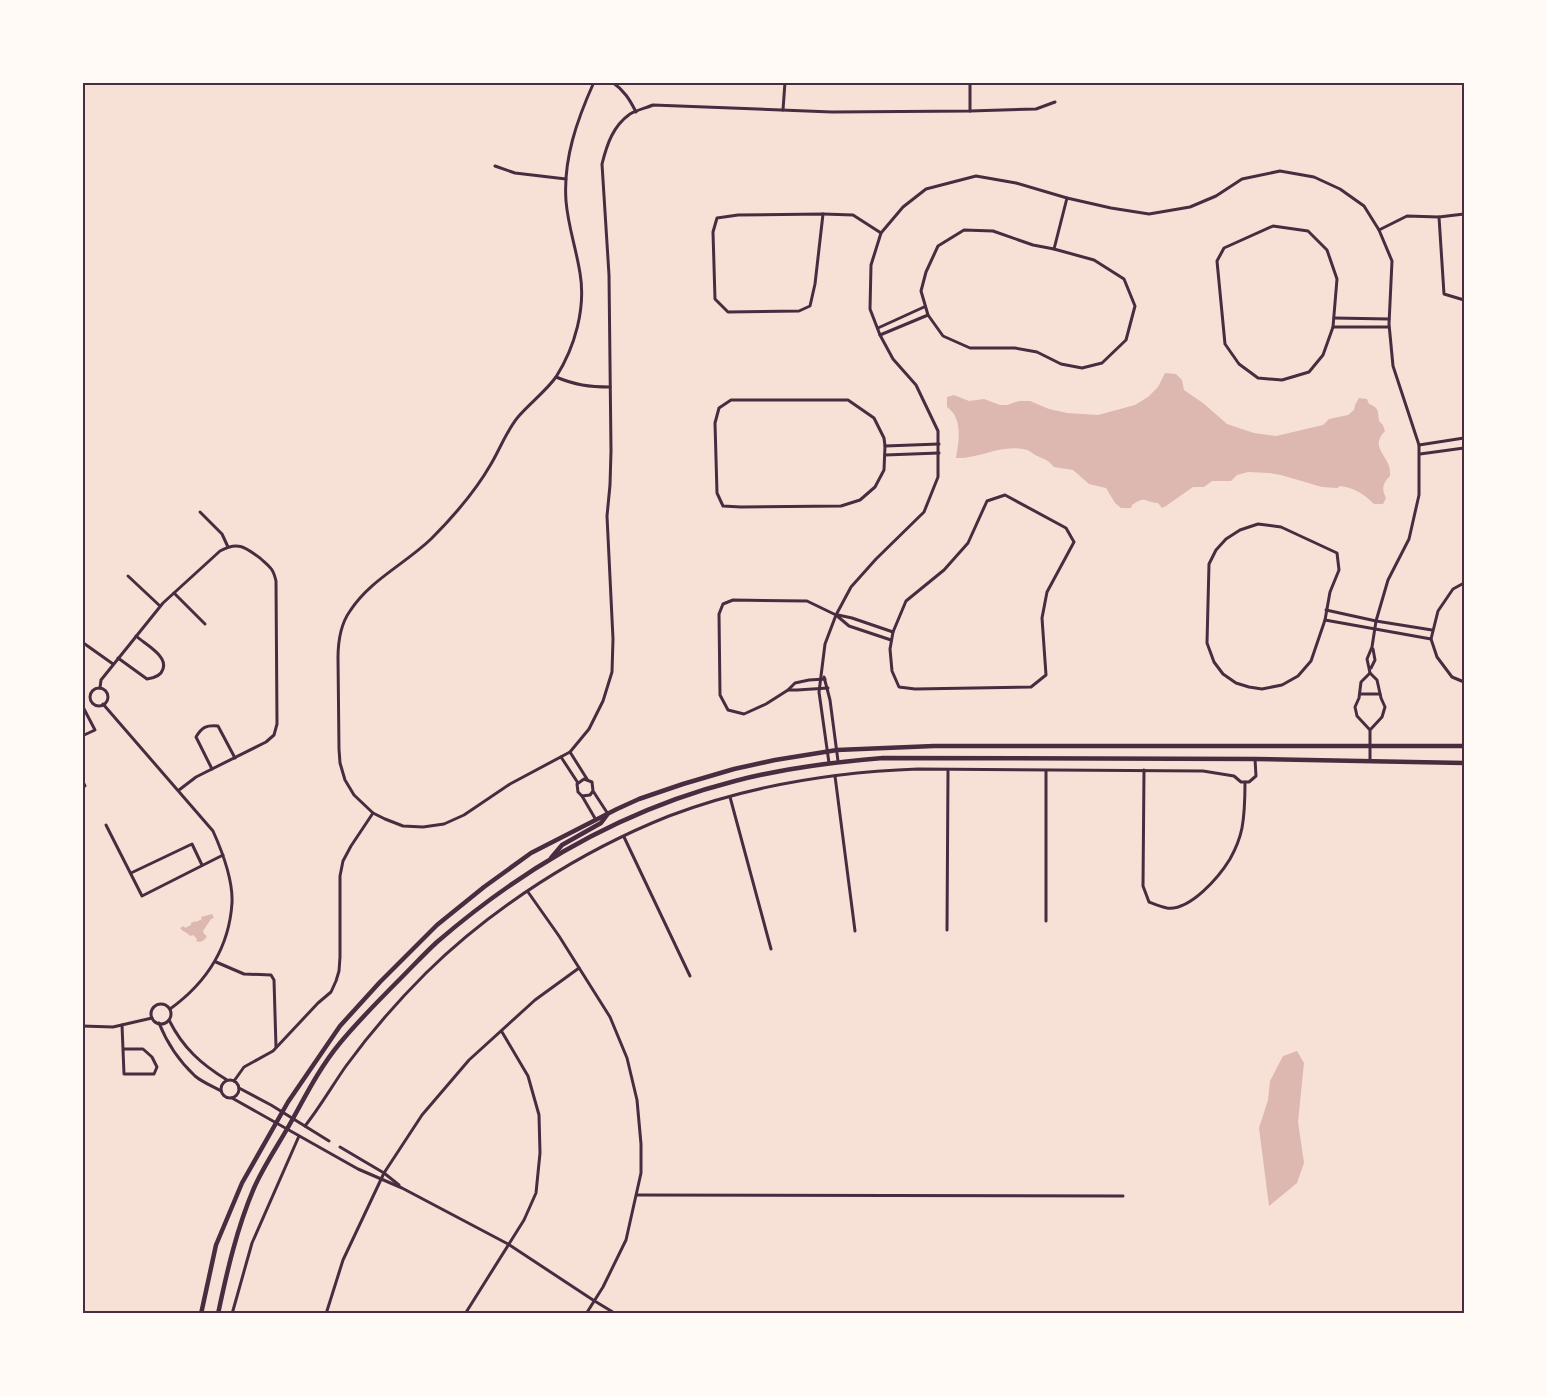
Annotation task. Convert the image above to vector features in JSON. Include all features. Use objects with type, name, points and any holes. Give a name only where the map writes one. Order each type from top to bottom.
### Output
[{"type":"main road","points":[[201,1314],[216,1245],[242,1183],[282,1112],[340,1026],[437,925],[484,887],[531,853],[639,799],[734,769],[837,750],[934,746],[1464,746]]},
{"type":"main road","points":[[218,1314],[234,1243],[253,1192],[312,1084],[339,1044],[436,943],[492,897],[530,871],[602,830],[682,798],[734,781],[838,761],[904,758],[1256,759],[1464,763]]},
{"type":"main road","points":[[552,858],[562,845],[601,823],[608,814]]},
{"type":"street","points":[[594,82],[576,126],[569,153],[566,199],[568,222],[580,274],[582,302],[576,332],[567,356],[556,377],[544,392],[518,417],[491,465],[454,516],[409,559],[363,593],[348,613],[342,627],[338,644],[339,749],[345,780],[354,795],[372,813],[403,826],[423,827],[444,824],[464,815],[510,784],[570,752],[589,729],[603,701],[612,672],[614,639],[607,516],[610,485],[609,275],[602,164],[606,146],[616,128],[634,113],[653,105],[832,112],[970,111],[1036,109],[1055,102]]},
{"type":"street","points":[[612,82],[627,96],[634,113]]},
{"type":"street","points":[[783,110],[785,82]]},
{"type":"street","points":[[970,82],[970,111]]},
{"type":"street","points":[[495,166],[515,173],[567,179]]},
{"type":"street","points":[[838,761],[828,688],[822,671],[825,644],[836,615],[851,587],[924,512],[938,477],[938,431],[916,385],[893,359],[870,309],[871,265],[881,233],[903,207],[926,189],[976,176],[1016,183],[1111,208],[1149,214],[1190,207],[1216,196],[1242,179],[1280,171],[1314,177],[1340,189],[1364,206],[1379,230],[1392,261],[1389,327],[1393,366],[1419,445],[1419,495],[1409,539],[1388,580],[1367,659],[1384,702],[1382,717],[1370,730],[1370,761]]},
{"type":"street","points":[[1054,249],[1067,198]]},
{"type":"street","points":[[823,214],[815,284],[810,306],[798,311],[728,312],[715,299],[713,232],[717,218],[738,215],[823,214],[854,215],[881,233]]},
{"type":"street","points":[[1379,230],[1407,216],[1439,217],[1464,214]]},
{"type":"street","points":[[1439,217],[1444,294],[1464,300]]},
{"type":"street","points":[[1273,226],[1308,231],[1327,250],[1337,279],[1334,318],[1323,355],[1309,372],[1282,380],[1258,378],[1239,364],[1225,344],[1217,261],[1224,248],[1273,226]]},
{"type":"street","points":[[964,230],[993,231],[1033,245],[1054,249],[1094,260],[1124,279],[1135,306],[1126,340],[1102,363],[1082,368],[1061,364],[1037,352],[1015,348],[970,348],[943,336],[924,307],[921,291],[926,272],[938,246],[964,230]]},
{"type":"street","points":[[878,328],[924,307]]},
{"type":"street","points":[[880,335],[928,315]]},
{"type":"street","points":[[1334,318],[1389,319]]},
{"type":"street","points":[[1333,327],[1389,327]]},
{"type":"street","points":[[556,377],[569,383],[590,387],[610,387]]},
{"type":"street","points":[[731,400],[848,400],[874,418],[884,438],[885,455],[884,470],[875,487],[860,500],[841,506],[723,506],[717,493],[715,423],[718,408],[731,400]]},
{"type":"street","points":[[1419,445],[1464,438]]},
{"type":"street","points":[[885,446],[939,444]]},
{"type":"street","points":[[1420,454],[1464,448]]},
{"type":"street","points":[[885,455],[939,453]]},
{"type":"street","points":[[1005,495],[1066,528],[1074,542],[1047,592],[1042,618],[1046,675],[1031,687],[915,689],[898,687],[892,671],[891,640],[906,601],[944,570],[968,543],[987,501],[1005,495]]},
{"type":"street","points":[[200,512],[222,534],[228,547]]},
{"type":"street","points":[[1258,524],[1281,527],[1337,553],[1339,570],[1326,610],[1325,620],[1311,661],[1298,676],[1282,685],[1262,689],[1236,683],[1223,674],[1214,662],[1207,643],[1209,564],[1216,550],[1226,539],[1240,530],[1258,524]]},
{"type":"street","points":[[100,688],[101,680],[160,606],[220,551],[228,547],[246,547],[274,570],[277,724],[274,735],[266,742],[196,777],[179,790]]},
{"type":"street","points":[[128,576],[160,606]]},
{"type":"street","points":[[1464,584],[1453,589],[1438,611],[1431,639],[1437,657],[1452,677],[1464,682]]},
{"type":"street","points":[[174,593],[206,624]]},
{"type":"street","points":[[823,679],[795,683],[766,704],[744,714],[728,710],[720,695],[719,614],[723,604],[733,600],[807,601],[836,615],[849,626],[891,640]]},
{"type":"street","points":[[1326,610],[1432,630]]},
{"type":"street","points":[[836,615],[893,632]]},
{"type":"street","points":[[1325,620],[1431,639]]},
{"type":"street","points":[[118,658],[147,679],[155,678],[162,672],[164,666],[162,657],[136,636]]},
{"type":"street","points":[[82,642],[113,664]]},
{"type":"street","points":[[1370,730],[1357,716],[1355,706],[1360,694],[1361,682],[1375,660],[1372,647]]},
{"type":"street","points":[[823,679],[820,688],[829,763]]},
{"type":"street","points":[[82,736],[95,730],[83,708],[93,703],[103,704],[108,695],[105,690],[100,688],[92,692],[93,703]]},
{"type":"street","points":[[788,690],[828,688]]},
{"type":"street","points":[[1360,694],[1380,694]]},
{"type":"street","points":[[103,704],[213,831],[228,872],[232,902],[229,926],[216,962],[204,979],[170,1009]]},
{"type":"street","points":[[822,713],[832,712]]},
{"type":"street","points":[[212,769],[196,737],[201,729],[209,725],[218,726],[235,758]]},
{"type":"street","points":[[570,752],[593,785],[593,790],[608,814]]},
{"type":"street","points":[[561,757],[578,783],[577,789],[596,820]]},
{"type":"street","points":[[305,1126],[346,1067],[386,1016],[426,973],[466,937],[500,910],[577,861],[624,836],[669,816],[768,788],[877,771],[918,769],[1203,771],[1234,776],[1240,782],[1249,782],[1256,776],[1256,759]]},
{"type":"street","points":[[1144,770],[1143,886],[1149,902],[1168,908],[1188,904],[1231,858],[1241,830],[1245,808],[1245,782]]},
{"type":"street","points":[[947,930],[948,771]]},
{"type":"street","points":[[1046,771],[1046,921]]},
{"type":"street","points":[[836,776],[855,931]]},
{"type":"street","points":[[578,783],[587,779]]},
{"type":"street","points":[[82,780],[85,786]]},
{"type":"street","points":[[582,796],[590,795],[593,790]]},
{"type":"street","points":[[730,797],[771,949]]},
{"type":"street","points":[[234,1081],[244,1067],[262,1058],[276,1047],[331,992],[336,981],[340,957],[340,876],[343,861],[372,813]]},
{"type":"street","points":[[106,825],[142,896],[223,855]]},
{"type":"street","points":[[624,836],[690,976]]},
{"type":"street","points":[[130,873],[192,844],[202,865]]},
{"type":"street","points":[[528,891],[560,936],[610,1017],[627,1058],[637,1100],[641,1144],[641,1173],[637,1196],[626,1240],[603,1287],[586,1314]]},
{"type":"street","points":[[216,962],[244,974],[271,975],[274,980],[276,1047]]},
{"type":"street","points":[[326,1314],[343,1260],[381,1179],[422,1115],[469,1060],[536,1000],[579,969]]},
{"type":"street","points":[[152,1018],[155,1006],[165,1005],[170,1009],[171,1015],[169,1020],[159,1023]]},
{"type":"street","points":[[82,1026],[113,1027],[152,1018],[159,1023],[170,1045],[196,1077],[220,1091],[225,1097],[232,1098],[358,1169],[402,1188],[508,1244],[616,1314]]},
{"type":"street","points":[[169,1020],[190,1053],[208,1068],[226,1080],[234,1081],[239,1088],[329,1141]]},
{"type":"street","points":[[122,1025],[124,1074],[154,1074],[157,1067],[152,1057],[143,1049],[123,1049]]},
{"type":"street","points":[[465,1314],[524,1220],[536,1192],[540,1153],[539,1115],[528,1076],[501,1032]]},
{"type":"street","points":[[220,1091],[226,1080]]},
{"type":"street","points":[[232,1098],[238,1093],[239,1088]]},
{"type":"street","points":[[232,1314],[252,1243],[299,1136]]},
{"type":"street","points":[[340,1147],[384,1173],[402,1188]]},
{"type":"street","points":[[637,1196],[1123,1196]]},
{"type":"shaded area","points":[[1165,373],[1176,374],[1182,380],[1184,390],[1227,424],[1254,433],[1276,436],[1323,425],[1329,419],[1348,415],[1354,410],[1359,398],[1367,399],[1369,404],[1376,408],[1379,421],[1385,431],[1379,445],[1389,466],[1390,476],[1384,486],[1386,498],[1383,504],[1374,504],[1367,497],[1350,488],[1322,487],[1281,475],[1248,472],[1237,475],[1231,481],[1212,481],[1204,487],[1193,487],[1162,508],[1158,503],[1143,500],[1132,505],[1131,508],[1121,508],[1106,488],[1089,484],[1073,470],[1054,467],[1027,450],[1009,448],[956,458],[958,423],[947,407],[947,397],[954,395],[969,401],[984,399],[1000,405],[1030,401],[1067,413],[1098,415],[1135,405],[1148,397],[1158,387]]},
{"type":"shaded area","points":[[212,914],[214,918],[203,931],[207,936],[202,941],[196,941],[193,935],[190,936],[180,928],[184,926],[185,928],[202,919],[201,917]]},
{"type":"shaded area","points":[[1297,1051],[1304,1063],[1298,1122],[1304,1163],[1297,1183],[1269,1206],[1259,1128],[1268,1100],[1270,1081],[1283,1056]]}]
